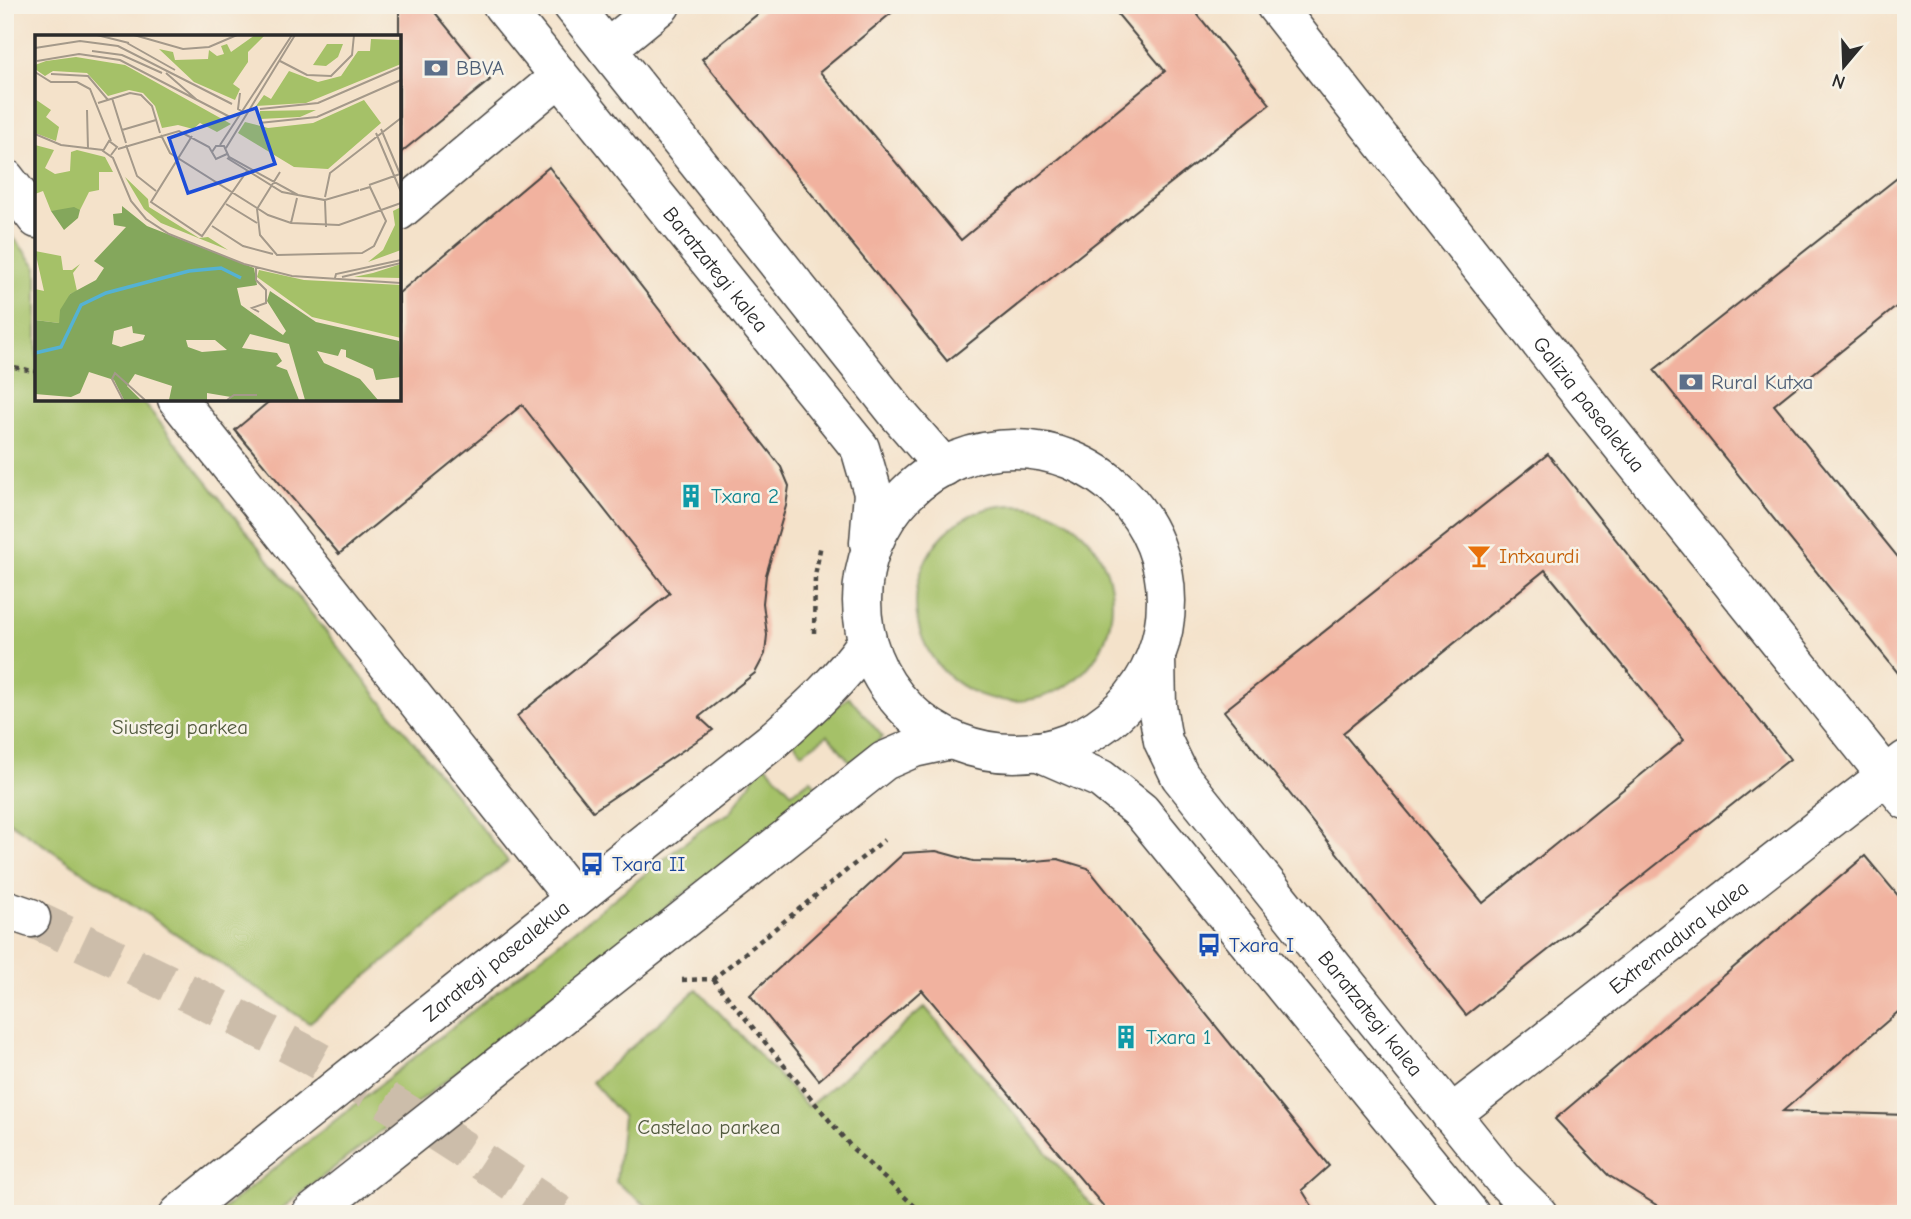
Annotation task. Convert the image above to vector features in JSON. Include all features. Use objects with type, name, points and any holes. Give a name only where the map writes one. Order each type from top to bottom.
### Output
[{"type":"street","name":"Baratzategi kalea","points":[[502,5],[860,448],[873,493],[869,555]]},
{"type":"street","points":[[572,5],[897,413],[944,467]]},
{"type":"street","points":[[607,49],[661,5]]},
{"type":"street","name":"Galizia pasealekua","points":[[1275,5],[1597,415],[1899,779]]},
{"type":"street","points":[[401,209],[559,78]]},
{"type":"street","points":[[5,178],[35,216]]},
{"type":"street","points":[[179,401],[574,899]]},
{"type":"street","points":[[1030,451],[1069,460],[1112,485],[1139,516],[1152,538],[1162,571],[1165,612],[1156,656],[1131,699],[1116,714],[1077,739],[1059,747],[1009,754],[951,740],[922,723],[893,695],[876,666],[863,626],[862,594],[869,555],[878,532],[902,498],[924,477],[944,467],[985,452],[1030,451]]},
{"type":"street","name":"Zarategi pasealekua","points":[[179,1214],[782,733],[847,671],[867,642]]},
{"type":"street","name":"Baratzategi kalea","points":[[1156,656],[1157,706],[1163,741],[1180,776],[1503,1179],[1538,1214]]},
{"type":"street","points":[[310,1214],[874,768],[914,748],[951,740]]},
{"type":"street","points":[[1037,751],[1101,779],[1141,811],[1470,1214]]},
{"type":"street","name":"Extremadura kalea","points":[[1451,1115],[1899,779]]},
{"type":"path","points":[[5,365],[35,372]]},
{"type":"path","points":[[814,639],[815,576],[822,540]]},
{"type":"path","points":[[680,980],[713,979],[884,840]]},
{"type":"path","points":[[713,979],[852,1148],[923,1214]]},
{"type":"green space","name":"Siustegi parkea","points":[[5,227],[35,264],[35,401],[143,401],[508,861],[309,1023],[5,819]]},
{"type":"green space","points":[[1014,505],[1052,512],[1083,534],[1105,565],[1112,603],[1105,641],[1083,672],[1052,694],[1014,701],[976,694],[945,672],[923,641],[916,603],[923,565],[945,534],[976,512]]},
{"type":"green space","points":[[849,697],[883,737],[851,763],[828,735],[802,753],[792,740]]},
{"type":"green space","points":[[764,763],[792,793],[811,779],[818,789],[275,1214],[217,1214],[707,825],[730,813]]},
{"type":"green space","name":"Castelao parkea","points":[[697,989],[808,1107],[925,1007],[1099,1214],[657,1214],[616,1182],[623,1117],[592,1082]]},
{"type":"building","points":[[399,5],[429,5],[490,80],[401,152],[401,35]]},
{"type":"building","points":[[769,5],[901,5],[820,72],[961,240],[1165,71],[1110,5],[1190,5],[1270,104],[947,361],[702,59]]},
{"type":"building","name":"Txara 2","points":[[549,167],[781,467],[789,486],[766,575],[763,603],[767,635],[765,654],[755,673],[699,717],[713,730],[593,811],[517,716],[670,593],[522,405],[339,554],[235,430],[270,401],[401,401],[401,291]]},
{"type":"building","points":[[1906,171],[1906,299],[1774,405],[1906,567],[1906,683],[1654,370]]},
{"type":"building","points":[[1548,454],[1790,759],[1466,1015],[1224,711]],"holes":[[[1545,570],[1684,740],[1483,903],[1343,733]]]},
{"type":"building","name":"Txara 1","points":[[936,851],[973,861],[1023,862],[1058,859],[1088,868],[1329,1166],[1302,1190],[1317,1214],[1110,1214],[922,990],[819,1080],[750,995],[904,853]]},
{"type":"building","points":[[1865,856],[1906,905],[1906,1005],[1783,1111],[1906,1115],[1906,1214],[1671,1214],[1608,1175],[1555,1119]]},
{"type":"tunnel","points":[[31,918],[303,1052],[401,1110],[560,1214]]},
{"type":"place","name":"BBVA","points":[[436,68]]},
{"type":"place","name":"Rural Kutxa","points":[[1691,382]]},
{"type":"place","name":"Txara 2","points":[[691,496]]},
{"type":"place","name":"Intxaurdi","points":[[1479,556]]},
{"type":"place","name":"Txara II","points":[[592,864]]},
{"type":"place","name":"Txara I","points":[[1209,945]]},
{"type":"place","name":"Txara 1","points":[[1126,1037]]}]
